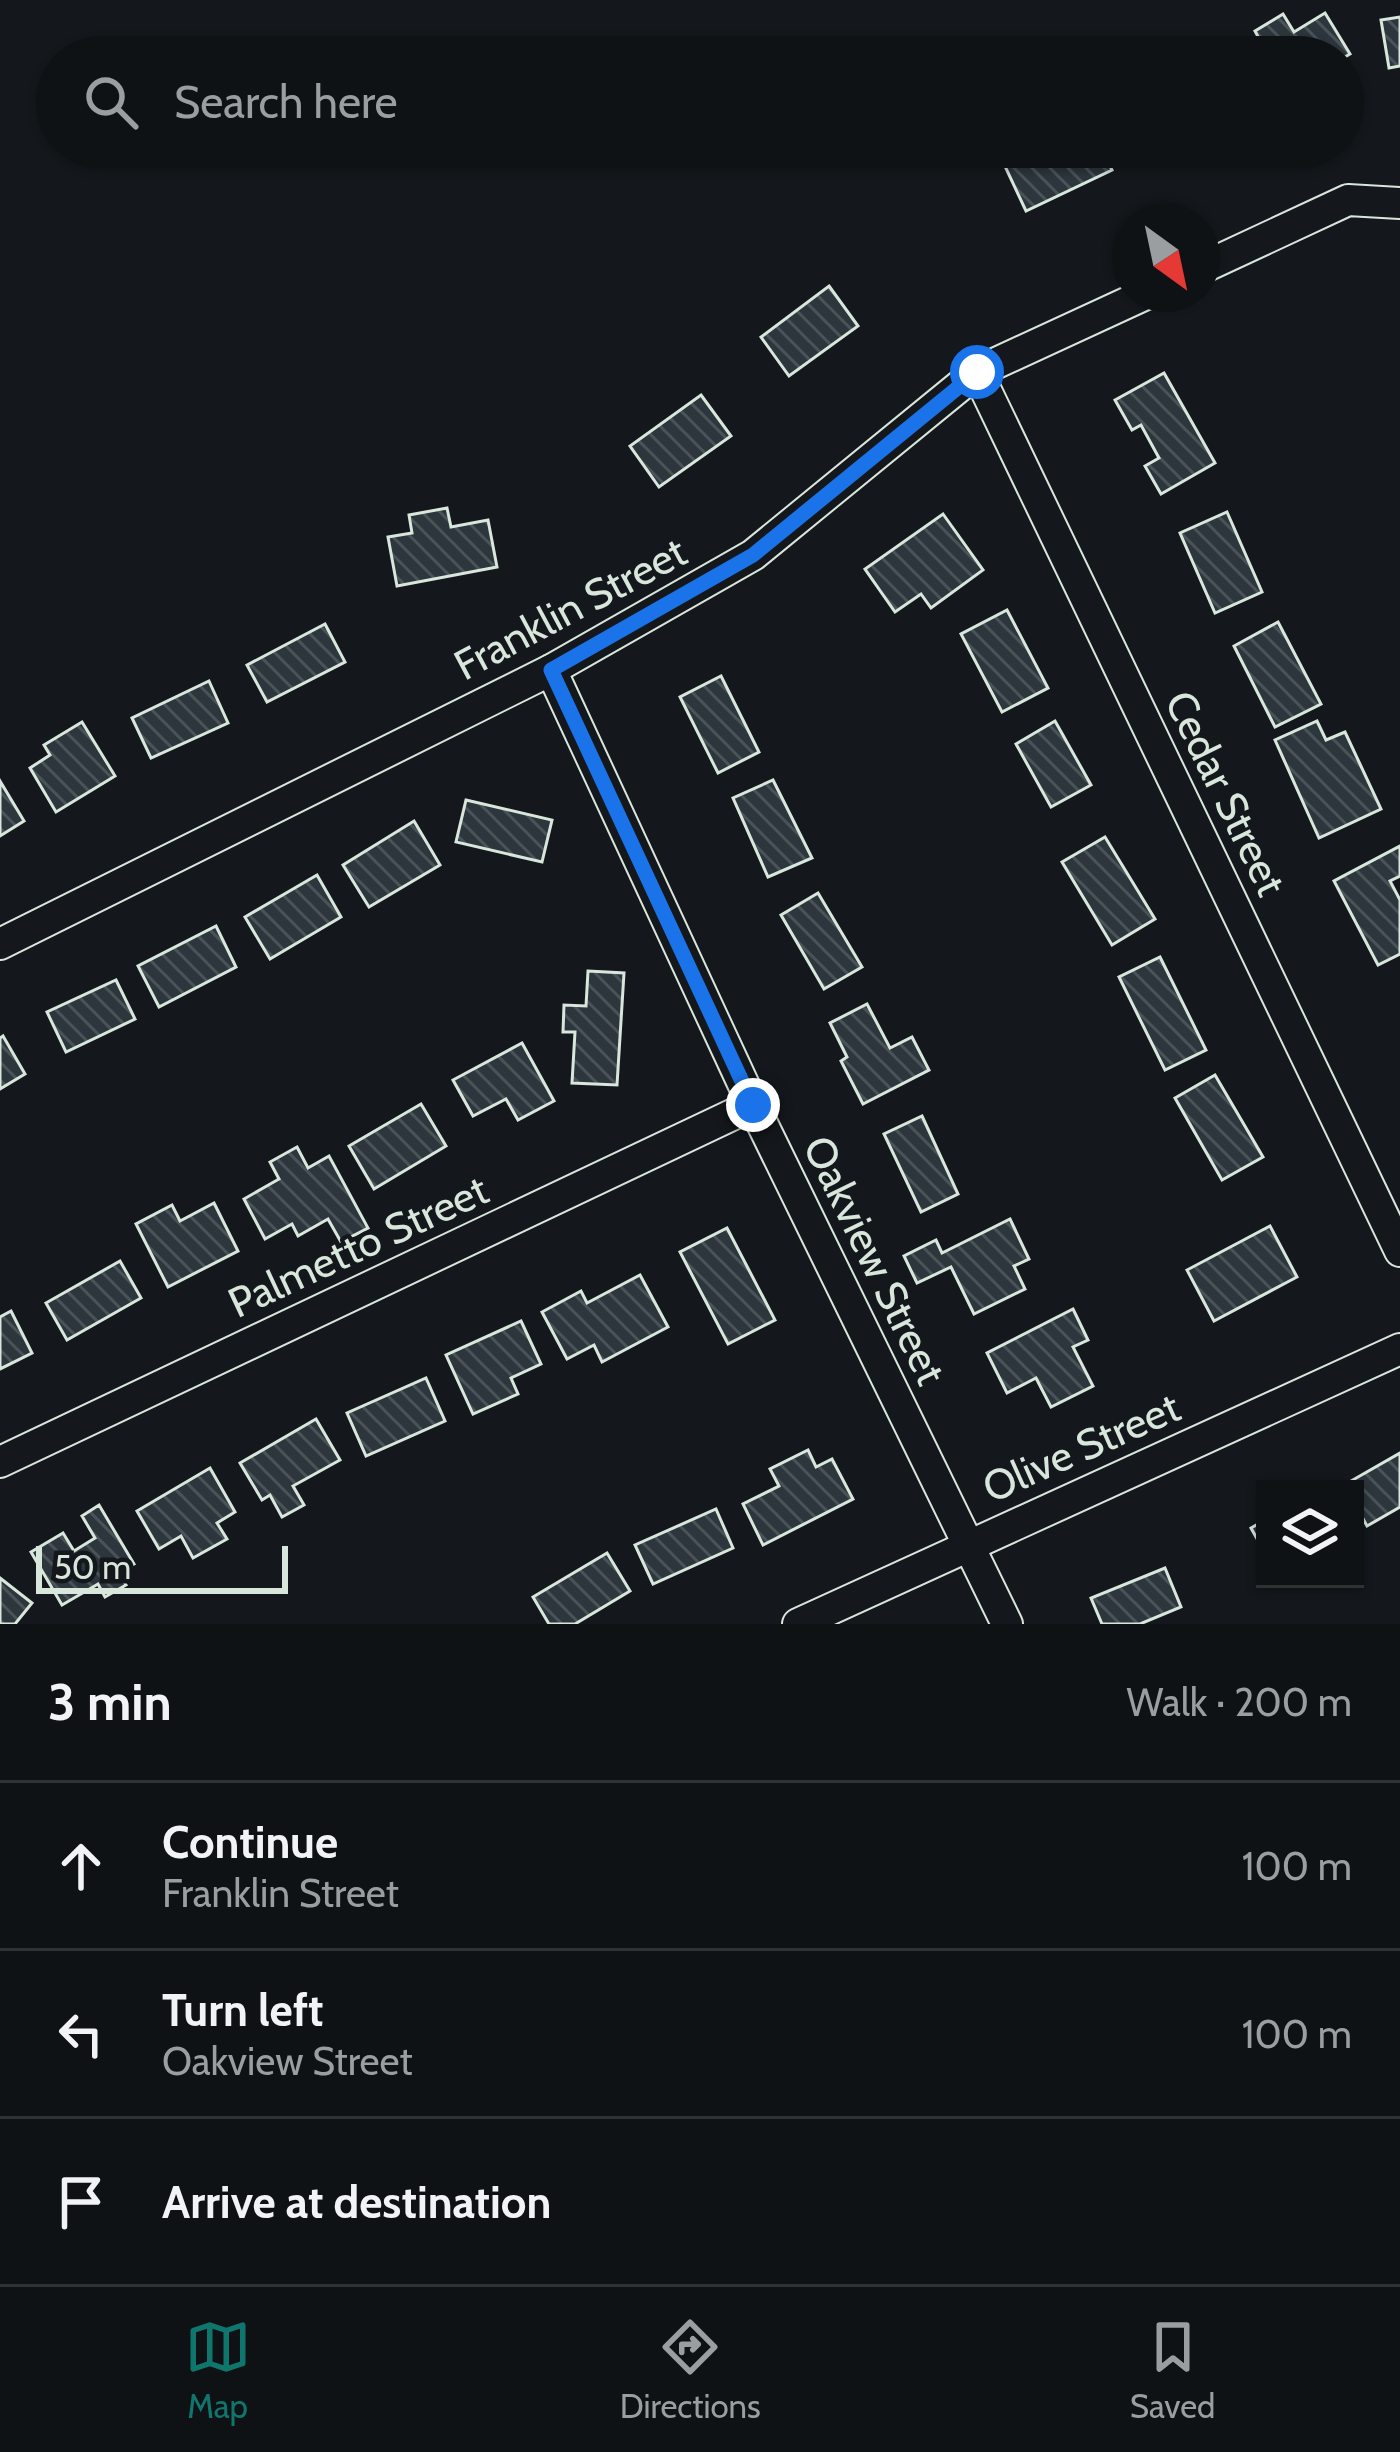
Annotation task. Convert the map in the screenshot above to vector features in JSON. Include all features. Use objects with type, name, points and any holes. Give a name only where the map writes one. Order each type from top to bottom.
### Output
[{"type":"street","points":[[1220,260],[1348,200],[1399,203]]},
{"type":"street","name":"Franklin Street","points":[[0,944],[551,670],[753,555],[977,372],[1112,310]]},
{"type":"street","name":"Cedar Street","points":[[977,372],[1400,1251]]},
{"type":"street","name":"Oakview Street","points":[[551,670],[753,1105],[1007,1624]]},
{"type":"street","name":"Palmetto Street","points":[[0,1462],[753,1105]]},
{"type":"street","name":"Olive Street","points":[[798,1624],[1400,1348]]},
{"type":"building","points":[[1325,13],[1339,36],[1258,36],[1255,31],[1283,14],[1294,32]]},
{"type":"building","points":[[1400,17],[1400,66],[1389,68],[1381,20]]},
{"type":"building","points":[[1006,168],[1111,168],[1112,170],[1026,211]]},
{"type":"building","points":[[829,286],[858,326],[789,376],[761,337]]},
{"type":"building","points":[[1164,373],[1215,463],[1161,494],[1145,466],[1159,458],[1141,425],[1132,430],[1115,400]]},
{"type":"building","points":[[701,395],[731,436],[659,487],[630,446]]},
{"type":"building","points":[[447,508],[451,527],[488,520],[497,567],[397,586],[388,537],[412,533],[409,515]]},
{"type":"building","points":[[1227,512],[1262,592],[1215,613],[1180,533]]},
{"type":"building","points":[[943,514],[983,570],[931,608],[921,594],[895,612],[865,569]]},
{"type":"building","points":[[1007,610],[1048,688],[1002,712],[961,634]]},
{"type":"building","points":[[1278,622],[1321,704],[1275,727],[1234,646]]},
{"type":"building","points":[[325,624],[345,662],[267,702],[247,665]]},
{"type":"building","points":[[721,676],[759,752],[718,773],[680,697]]},
{"type":"building","points":[[209,681],[228,723],[151,758],[132,718]]},
{"type":"building","points":[[1055,721],[1091,785],[1051,807],[1016,744]]},
{"type":"building","points":[[1317,721],[1326,740],[1345,732],[1381,809],[1319,838],[1275,740]]},
{"type":"building","points":[[82,722],[115,776],[56,812],[30,768],[50,755],[44,745]]},
{"type":"building","points":[[773,780],[812,858],[768,877],[733,798]]},
{"type":"building","points":[[0,781],[24,821],[0,836]]},
{"type":"building","points":[[466,800],[552,820],[542,862],[456,842]]},
{"type":"building","points":[[414,821],[440,865],[369,907],[343,865]]},
{"type":"building","points":[[1105,837],[1155,919],[1112,945],[1062,862]]},
{"type":"building","points":[[1400,846],[1400,876],[1390,881],[1400,900],[1400,954],[1378,965],[1334,881]]},
{"type":"building","points":[[317,875],[341,917],[270,959],[245,917]]},
{"type":"building","points":[[818,893],[862,967],[824,989],[781,915]]},
{"type":"building","points":[[216,926],[236,967],[159,1007],[138,966]]},
{"type":"building","points":[[1160,957],[1206,1050],[1165,1070],[1119,977]]},
{"type":"building","points":[[588,971],[624,973],[617,1085],[572,1083],[575,1032],[563,1032],[564,1005],[586,1006]]},
{"type":"building","points":[[116,980],[135,1019],[66,1052],[47,1012]]},
{"type":"building","points":[[867,1004],[890,1048],[912,1037],[929,1070],[863,1104],[841,1061],[847,1057],[830,1023]]},
{"type":"building","points":[[3,1036],[25,1074],[0,1089],[0,1038]]},
{"type":"building","points":[[522,1043],[554,1101],[518,1120],[506,1099],[473,1116],[453,1080]]},
{"type":"building","points":[[1215,1075],[1263,1157],[1222,1180],[1175,1098]]},
{"type":"building","points":[[421,1104],[446,1146],[374,1189],[349,1146]]},
{"type":"building","points":[[922,1116],[958,1194],[921,1212],[884,1134]]},
{"type":"building","points":[[297,1147],[308,1168],[329,1156],[368,1228],[341,1242],[328,1219],[298,1236],[292,1224],[265,1239],[244,1199],[279,1179],[270,1162]]},
{"type":"building","points":[[214,1203],[238,1251],[168,1287],[136,1224],[172,1205],[180,1221]]},
{"type":"building","points":[[1010,1219],[1029,1259],[1014,1266],[1025,1289],[974,1314],[951,1267],[917,1283],[904,1256],[936,1240],[942,1253]]},
{"type":"building","points":[[1270,1226],[1297,1277],[1214,1321],[1187,1270]]},
{"type":"building","points":[[727,1228],[775,1320],[728,1344],[680,1252]]},
{"type":"building","points":[[120,1261],[141,1298],[67,1340],[46,1303]]},
{"type":"building","points":[[640,1275],[668,1327],[602,1362],[594,1345],[567,1359],[542,1312],[581,1291],[587,1303]]},
{"type":"building","points":[[1073,1309],[1088,1340],[1073,1347],[1093,1386],[1051,1407],[1036,1378],[1007,1393],[987,1353]]},
{"type":"building","points":[[11,1311],[32,1353],[0,1369],[0,1317]]},
{"type":"building","points":[[521,1321],[541,1364],[511,1378],[518,1394],[473,1414],[446,1355]]},
{"type":"building","points":[[426,1378],[445,1421],[366,1456],[347,1413]]},
{"type":"building","points":[[316,1419],[340,1460],[293,1486],[304,1505],[282,1517],[270,1495],[262,1500],[240,1463]]},
{"type":"building","points":[[808,1450],[816,1467],[832,1459],[853,1499],[763,1545],[743,1504],[779,1486],[770,1469]]},
{"type":"building","points":[[1400,1453],[1400,1507],[1367,1526],[1364,1480],[1353,1480]]},
{"type":"building","points":[[210,1468],[235,1512],[217,1523],[227,1539],[193,1558],[181,1536],[159,1549],[137,1511]]},
{"type":"building","points":[[99,1505],[134,1564],[119,1573],[126,1585],[105,1597],[98,1584],[62,1605],[31,1552],[63,1533],[74,1551],[95,1538],[82,1516]]},
{"type":"building","points":[[716,1509],[733,1548],[653,1584],[635,1545]]},
{"type":"building","points":[[607,1553],[630,1591],[575,1624],[549,1624],[533,1597]]},
{"type":"building","points":[[1165,1568],[1181,1607],[1140,1624],[1102,1624],[1091,1598]]},
{"type":"building","points":[[0,1578],[32,1603],[15,1624],[0,1624]]},
{"type":"route","points":[[753,1105],[551,670],[753,555],[977,372]]}]
